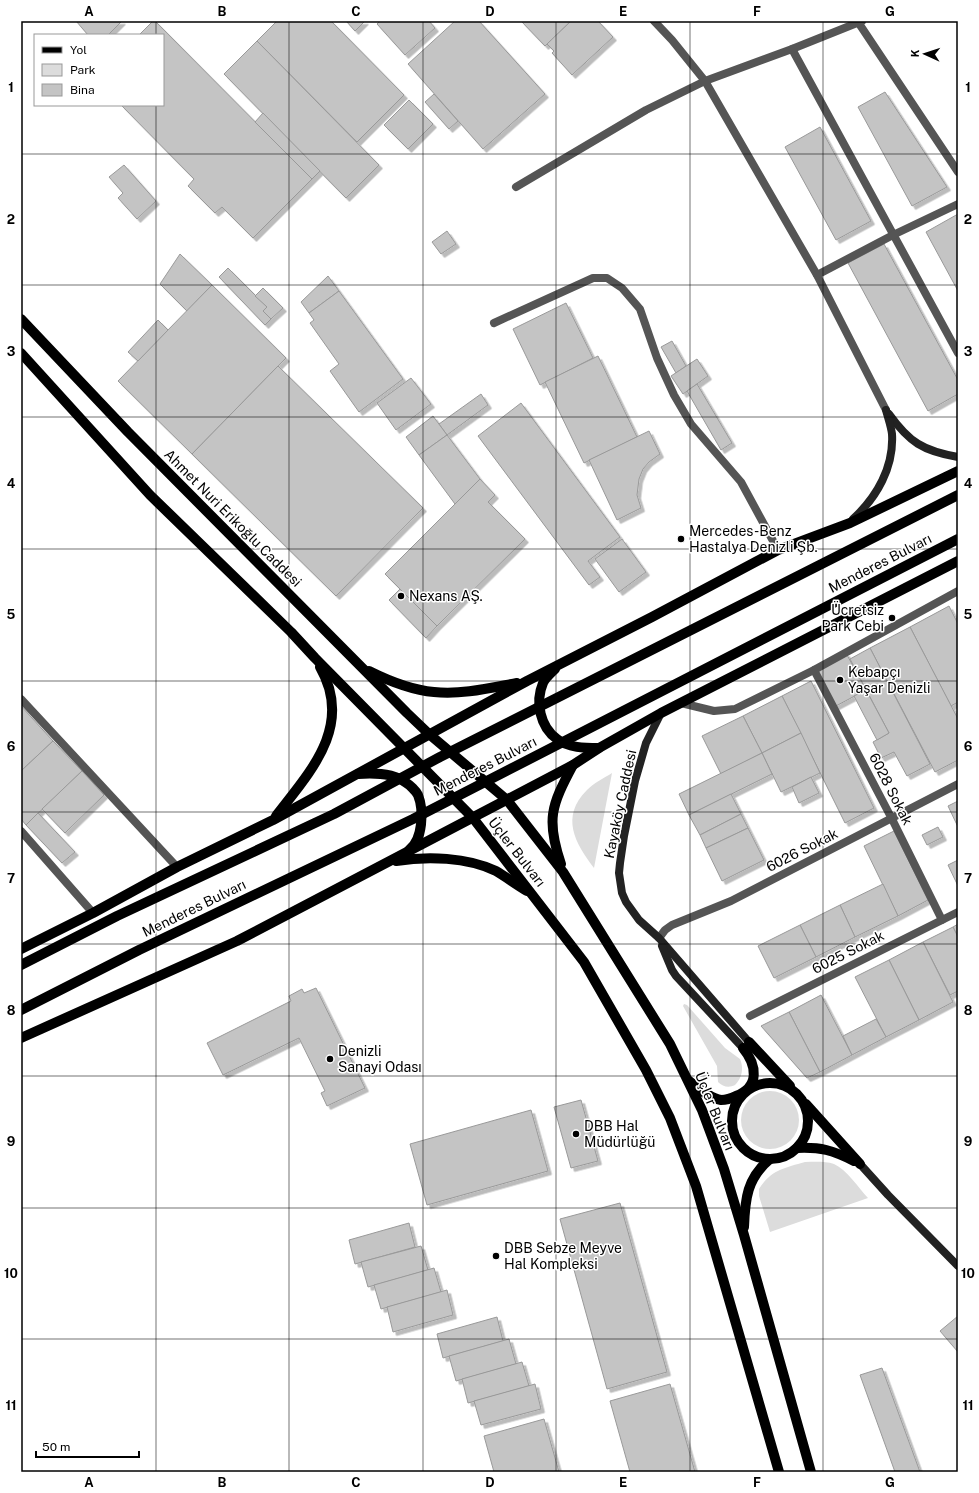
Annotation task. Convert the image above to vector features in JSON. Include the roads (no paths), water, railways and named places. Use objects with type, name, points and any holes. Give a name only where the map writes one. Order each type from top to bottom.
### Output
[{"type":"main road","name":"Ahmet Nuri Erikoğlu Caddesi","points":[[21,319],[128,432],[429,734]]},
{"type":"main road","points":[[21,354],[150,495],[291,632],[404,747]]},
{"type":"main road","points":[[21,950],[93,914],[177,867],[273,820],[527,681],[778,550],[850,523],[958,471]]},
{"type":"main road","name":"Menderes Bulvarı","points":[[21,965],[117,916],[334,814],[440,757],[958,494]]},
{"type":"main road","name":"Menderes Bulvarı","points":[[21,1010],[139,950],[426,812],[958,538]]},
{"type":"main road","points":[[21,1038],[237,941],[389,863],[507,800],[572,765],[661,713],[958,561]]},
{"type":"main road","points":[[273,820],[320,756],[328,739],[331,725],[331,697],[323,672],[315,658]]},
{"type":"main road","points":[[557,666],[544,682],[539,697],[541,716],[546,729],[557,740],[569,745],[582,748],[599,748]]},
{"type":"main road","points":[[362,667],[403,685],[434,692],[452,693],[527,681]]},
{"type":"main road","name":"Üçler Bulvarı","points":[[429,734],[507,800],[563,872],[670,1044],[702,1110],[724,1170],[744,1235],[811,1472]]},
{"type":"main road","name":"Üçler Bulvarı","points":[[404,747],[473,818],[584,962],[646,1070],[670,1118],[700,1198],[779,1472]]},
{"type":"main road","points":[[563,872],[554,845],[552,821],[555,801],[572,765]]},
{"type":"main road","points":[[355,774],[380,774],[404,781],[418,795],[422,817],[420,832],[412,847],[389,863]]},
{"type":"main road","points":[[389,863],[415,858],[438,858],[470,863],[495,871],[533,895]]},
{"type":"main road","points":[[689,1082],[704,1093],[722,1100],[735,1097],[747,1089],[759,1084],[772,1082],[785,1085],[800,1097],[808,1115],[808,1127],[804,1139],[797,1148],[787,1156],[775,1159],[763,1159],[752,1155],[742,1148],[735,1138],[732,1125],[732,1111],[738,1099],[747,1089],[754,1079],[752,1060],[746,1045]]},
{"type":"main road","points":[[746,1045],[800,1097],[860,1164]]},
{"type":"main road","points":[[797,1148],[824,1149],[836,1152],[860,1164]]},
{"type":"main road","points":[[744,1235],[744,1210],[749,1188],[754,1176],[770,1159]]},
{"type":"street","points":[[654,21],[672,40],[705,81],[817,275],[886,410],[910,439],[926,448],[958,457]]},
{"type":"street","points":[[516,187],[646,110],[705,81],[860,22],[958,172]]},
{"type":"street","points":[[792,49],[958,353]]},
{"type":"street","points":[[817,275],[893,235],[958,204]]},
{"type":"street","points":[[494,323],[594,278],[607,278],[622,288],[640,309],[657,358],[674,395],[691,424],[741,482],[778,550]]},
{"type":"street","points":[[850,523],[864,510],[881,484],[890,462],[892,433],[886,410]]},
{"type":"street","points":[[681,703],[714,711],[735,709],[814,670],[958,591]]},
{"type":"street","name":"6028 Sokak","points":[[814,670],[892,819],[942,920]]},
{"type":"street","points":[[21,699],[177,867]]},
{"type":"street","name":"Kayaköy Caddesi","points":[[661,713],[640,759],[625,829],[619,873],[622,893],[626,902],[639,920],[659,938],[672,970],[676,976],[746,1045]]},
{"type":"street","name":"6026 Sokak","points":[[659,938],[665,930],[672,925],[731,901],[958,784]]},
{"type":"street","points":[[21,831],[93,914]]},
{"type":"street","name":"6025 Sokak","points":[[750,1016],[958,912]]},
{"type":"street","points":[[860,1164],[888,1195],[958,1266]]},
{"type":"place","name":"Mercedes-Benz Hastalya Denizli Şb.","points":[[681,539]]},
{"type":"place","name":"Nexans AŞ.","points":[[401,596]]},
{"type":"place","name":"Ücretsiz Park Cebi","points":[[892,618]]},
{"type":"place","name":"Kebapçı Yaşar Denizli","points":[[840,680]]},
{"type":"place","name":"Denizli Sanayi Odası","points":[[330,1059]]},
{"type":"place","name":"DBB Hal Müdürlüğü","points":[[576,1134]]},
{"type":"place","name":"DBB Sebze Meyve Hal Kompleksi","points":[[496,1256]]}]
